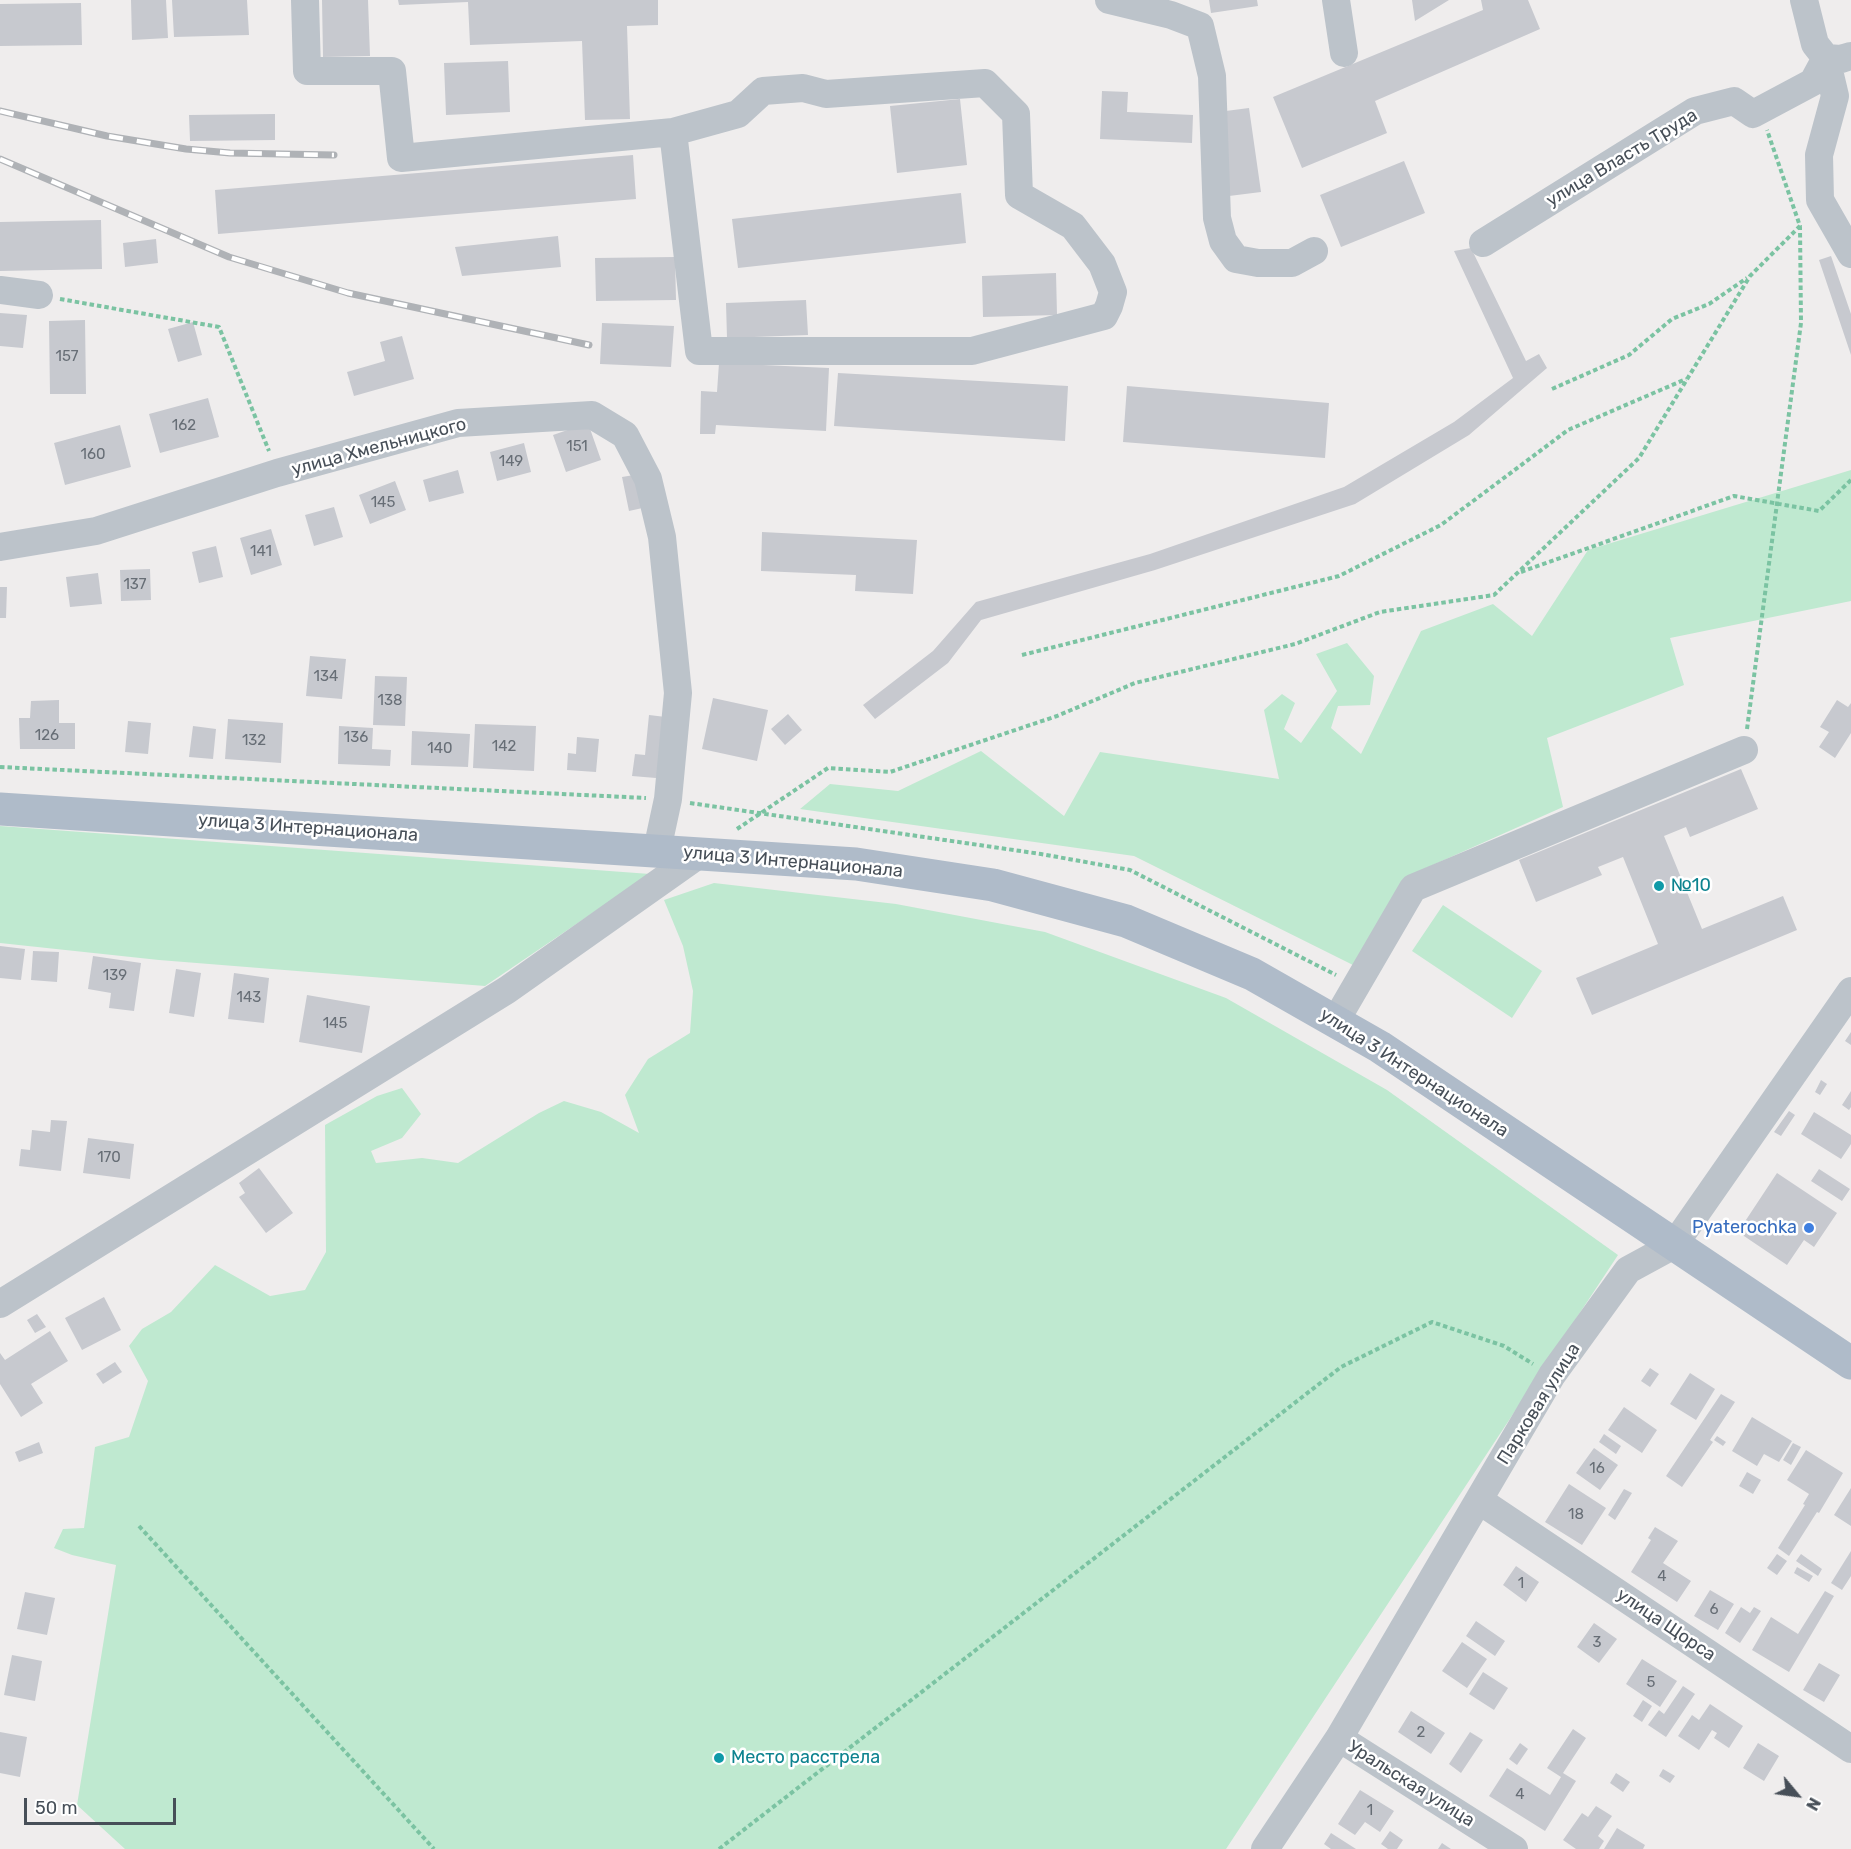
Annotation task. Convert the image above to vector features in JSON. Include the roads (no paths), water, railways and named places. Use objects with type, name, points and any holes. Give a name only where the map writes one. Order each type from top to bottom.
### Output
[{"type":"main road","name":"улица 3 Интернационала","points":[[0,809],[855,864],[993,885],[1125,921],[1252,974],[1380,1047],[1851,1363]]},
{"type":"street","points":[[305,0],[307,71],[392,70],[401,158],[673,132],[738,114],[763,91],[803,88],[826,94],[985,83],[1016,114],[1019,195],[1073,226],[1102,264],[1113,292],[1109,306],[1104,316],[972,351],[699,351],[673,132]]},
{"type":"street","points":[[1109,0],[1172,15],[1200,26],[1212,76],[1217,218],[1223,241],[1236,259],[1258,263],[1292,263],[1314,251]]},
{"type":"street","points":[[1336,0],[1344,53]]},
{"type":"street","points":[[1804,0],[1815,44],[1838,57],[1835,96],[1819,154],[1820,200],[1851,254]]},
{"type":"street","name":"улица Власть Труда","points":[[1483,243],[1695,111],[1734,101],[1753,114],[1814,82],[1838,57]]},
{"type":"street","points":[[0,290],[39,295]]},
{"type":"street","name":"улица Хмельницкого","points":[[0,547],[96,531],[277,473],[458,423],[592,415],[625,435],[648,479],[662,537],[678,693],[668,800],[657,850]]},
{"type":"street","points":[[1335,1022],[1413,888],[1744,750]]},
{"type":"street","points":[[0,1304],[507,990],[701,853]]},
{"type":"street","name":"Парковая улица","points":[[1265,1849],[1338,1738],[1480,1501],[1552,1375],[1628,1270],[1674,1245],[1851,991]]},
{"type":"street","name":"улица Щорса","points":[[1480,1501],[1851,1749]]},
{"type":"street","name":"Уральская улица","points":[[1338,1738],[1514,1849]]},
{"type":"railway","points":[[0,111],[107,136],[186,149],[230,153],[334,155]]},
{"type":"railway","points":[[0,159],[229,257],[348,293],[589,345]]},
{"type":"place","name":"№10","points":[[1659,886]]},
{"type":"place","name":"Pyaterochka","points":[[1809,1228]]},
{"type":"place","name":"Место расстрела","points":[[719,1758]]}]
